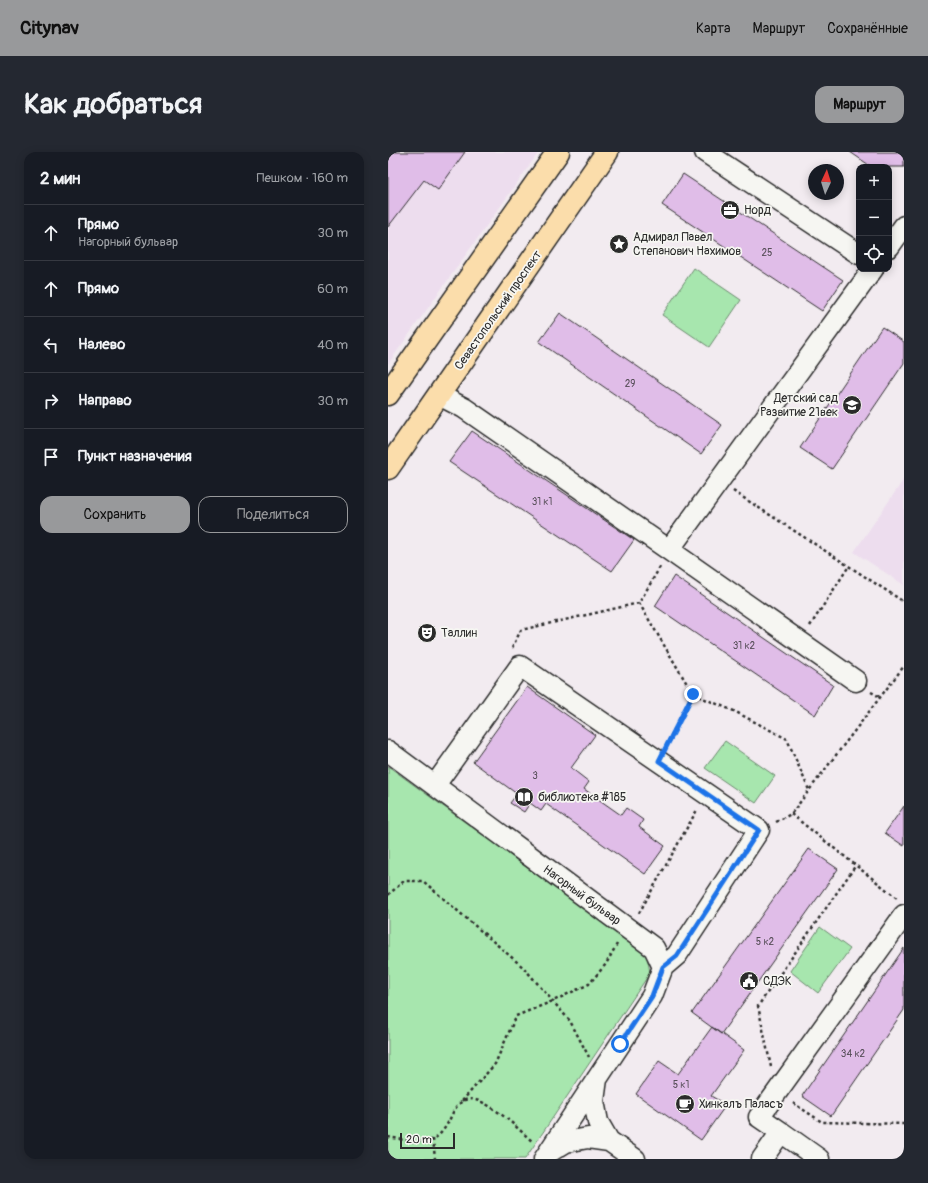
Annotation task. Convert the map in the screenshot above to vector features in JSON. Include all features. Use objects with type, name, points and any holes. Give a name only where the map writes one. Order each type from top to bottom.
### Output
[{"type":"main road","points":[[388,394],[558,152]]},
{"type":"main road","name":"Севастопольский проспект","points":[[388,468],[607,152]]},
{"type":"street","points":[[706,152],[856,252]]},
{"type":"street","points":[[892,243],[904,226]]},
{"type":"street","points":[[670,550],[871,272]]},
{"type":"street","points":[[439,395],[464,408],[670,550],[856,681]]},
{"type":"street","points":[[434,785],[520,666],[759,830],[677,956],[663,967],[652,996],[596,1079],[543,1152]]},
{"type":"street","name":"Нагорный бульвар","points":[[388,751],[654,948],[663,967]]},
{"type":"street","points":[[820,1159],[759,1117],[901,907]]},
{"type":"street","points":[[596,1079],[594,1101],[598,1122],[609,1141],[635,1159]]},
{"type":"street","points":[[762,1159],[781,1132]]},
{"type":"street","points":[[543,1152],[566,1142],[588,1138],[609,1141]]},
{"type":"path","points":[[719,482],[904,602]]},
{"type":"path","points":[[520,666],[509,655],[521,630],[639,603],[670,550]]},
{"type":"path","points":[[799,641],[849,566]]},
{"type":"path","points":[[639,603],[693,694],[734,711],[787,739],[809,790]]},
{"type":"path","points":[[901,907],[856,865],[791,814],[904,666]]},
{"type":"path","points":[[659,761],[693,694]]},
{"type":"path","points":[[635,919],[706,793]]},
{"type":"path","points":[[856,865],[758,1006],[777,1092],[822,1122],[904,1124]]},
{"type":"path","points":[[388,895],[404,881],[423,881],[524,968],[570,1021],[590,1058]]},
{"type":"path","points":[[388,1137],[428,1141],[444,1131],[453,1112],[495,1064],[516,1016],[589,984],[606,964],[614,947]]},
{"type":"path","points":[[462,1102],[469,1099],[478,1100],[496,1110],[543,1152]]},
{"type":"path","points":[[433,1139],[435,1159]]},
{"type":"shaded area","points":[[388,152],[539,152],[388,364]]},
{"type":"shaded area","points":[[904,479],[904,585],[854,552]]},
{"type":"green space","points":[[694,268],[741,300],[709,347],[662,315]]},
{"type":"green space","points":[[725,741],[775,776],[756,803],[705,768]]},
{"type":"green space","points":[[388,766],[647,955],[650,973],[525,1159],[388,1159]]},
{"type":"green space","points":[[820,927],[850,949],[818,993],[790,971]]},
{"type":"building","points":[[388,152],[465,152],[438,190],[424,180],[388,227]]},
{"type":"building","points":[[850,152],[904,152],[904,167],[892,167],[892,164],[868,164]]},
{"type":"building","points":[[683,174],[843,280],[822,311],[662,205]]},
{"type":"building","points":[[560,313],[722,425],[701,454],[539,342]]},
{"type":"building","name":"Детский сад Развитие 21век","points":[[882,327],[904,342],[904,363],[832,469],[800,448]]},
{"type":"building","points":[[472,431],[634,540],[612,571],[449,462]]},
{"type":"building","points":[[674,576],[833,685],[815,715],[655,606]]},
{"type":"building","points":[[527,687],[595,735],[571,768],[589,782],[584,789],[621,815],[626,808],[643,820],[639,827],[665,846],[645,874],[546,804],[541,811],[530,803],[524,812],[510,803],[517,794],[473,762]]},
{"type":"building","points":[[904,806],[904,846],[885,833]]},
{"type":"building","points":[[809,849],[838,869],[721,1034],[692,1013]]},
{"type":"building","points":[[904,948],[904,1010],[831,1116],[802,1096]]},
{"type":"building","points":[[712,1027],[744,1050],[711,1096],[726,1105],[701,1140],[636,1094],[659,1061],[678,1074]]},
{"type":"place","name":"Норд","points":[[730,210]]},
{"type":"place","name":"Адмирал Павел Степанович Нахимов","points":[[619,244]]},
{"type":"place","name":"Детский сад Развитие 21век","points":[[852,405]]},
{"type":"place","name":"Таллин","points":[[427,633]]},
{"type":"place","name":"библиотека #185","points":[[524,797]]},
{"type":"place","name":"СДЭК","points":[[749,981]]},
{"type":"place","name":"Хинкалъ Паласъ","points":[[685,1104]]},
{"type":"route","points":[[620,1044],[652,996],[663,967],[677,956],[759,830],[659,761],[693,694]]}]
